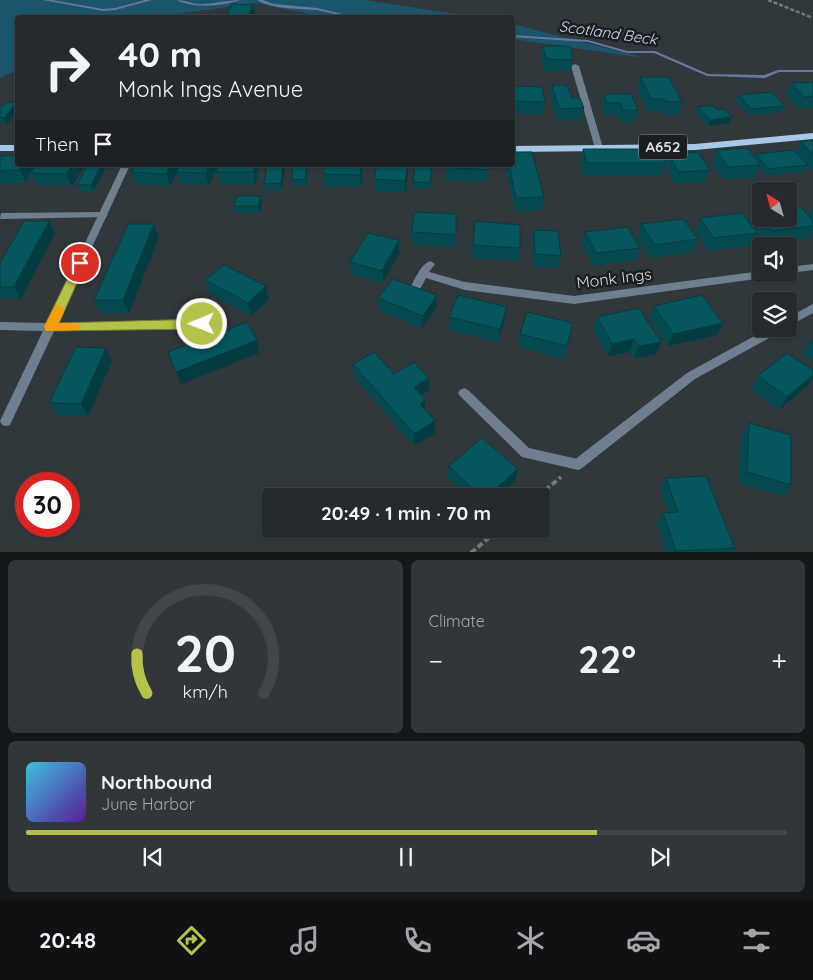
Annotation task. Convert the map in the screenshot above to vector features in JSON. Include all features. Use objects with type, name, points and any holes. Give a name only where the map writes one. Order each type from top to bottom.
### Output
[{"type":"main road","name":"A652","points":[[515,149],[695,147],[813,136]]},
{"type":"main road","points":[[0,148],[15,148]]},
{"type":"street","points":[[574,66],[599,148]]},
{"type":"street","points":[[6,421],[125,167]]},
{"type":"street","points":[[1,216],[103,215]]},
{"type":"street","points":[[415,288],[430,264]]},
{"type":"street","points":[[797,269],[813,267]]},
{"type":"street","name":"Monk Ings","points":[[423,274],[465,286],[574,300],[752,276]]},
{"type":"street","points":[[797,317],[813,308]]},
{"type":"street","points":[[0,326],[202,324]]},
{"type":"street","points":[[464,393],[526,453],[578,464],[691,376],[762,337]]},
{"type":"path","points":[[768,0],[813,18]]},
{"type":"path","points":[[548,488],[578,464]]},
{"type":"path","points":[[471,552],[488,538]]},
{"type":"shaded area","points":[[0,0],[365,0],[462,15],[315,15],[255,3],[170,15],[15,15],[15,71],[0,78]]},
{"type":"shaded area","points":[[515,25],[645,58],[515,39]]},
{"type":"building","points":[[232,4],[253,5],[249,15],[227,15]]},
{"type":"building","points":[[543,46],[570,46],[573,60],[546,59]]},
{"type":"building","points":[[640,77],[669,77],[682,102],[666,102],[664,99],[651,99]]},
{"type":"building","points":[[813,82],[813,96],[804,97],[791,83]]},
{"type":"building","points":[[552,85],[567,85],[572,98],[580,98],[584,108],[559,109]]},
{"type":"building","points":[[515,86],[542,87],[545,102],[515,101]]},
{"type":"building","points":[[771,92],[785,106],[751,109],[739,95]]},
{"type":"building","points":[[604,94],[631,94],[638,110],[623,110],[621,103],[607,103]]},
{"type":"building","points":[[7,102],[15,102],[4,118],[0,117],[0,106]]},
{"type":"building","points":[[712,105],[717,110],[724,109],[732,117],[710,120],[698,107]]},
{"type":"building","points":[[813,140],[813,154],[800,142]]},
{"type":"building","points":[[748,148],[760,165],[728,167],[716,150]]},
{"type":"building","points":[[583,149],[659,149],[665,163],[587,163]]},
{"type":"building","points":[[794,150],[808,165],[768,169],[756,154]]},
{"type":"building","points":[[515,152],[532,152],[544,197],[516,198],[509,167],[515,167]]},
{"type":"building","points":[[698,152],[710,170],[679,172],[668,154]]},
{"type":"building","points":[[15,155],[15,167],[22,167],[20,170],[0,171],[0,156]]},
{"type":"building","points":[[34,167],[71,167],[66,174],[30,173]]},
{"type":"building","points":[[86,167],[100,167],[91,185],[77,185]]},
{"type":"building","points":[[134,167],[170,167],[166,174],[131,172]]},
{"type":"building","points":[[179,167],[208,167],[206,173],[176,172]]},
{"type":"building","points":[[217,167],[254,167],[253,172],[216,172]]},
{"type":"building","points":[[267,167],[283,167],[281,183],[264,184]]},
{"type":"building","points":[[293,167],[306,167],[306,179],[292,180]]},
{"type":"building","points":[[325,167],[361,167],[360,175],[323,174]]},
{"type":"building","points":[[377,167],[408,167],[405,181],[374,179]]},
{"type":"building","points":[[415,167],[432,168],[430,183],[413,182]]},
{"type":"building","points":[[446,167],[488,167],[488,170]]},
{"type":"building","points":[[237,196],[261,196],[258,206],[234,206]]},
{"type":"building","points":[[798,205],[813,221],[813,226],[798,228]]},
{"type":"building","points":[[414,212],[456,214],[456,235],[412,232]]},
{"type":"building","points":[[742,213],[757,233],[714,238],[700,218]]},
{"type":"building","points":[[683,219],[698,239],[655,245],[641,224]]},
{"type":"building","points":[[24,221],[49,221],[14,287],[0,287],[0,263]]},
{"type":"building","points":[[475,221],[520,225],[520,248],[473,245]]},
{"type":"building","points":[[128,224],[154,224],[123,300],[94,300]]},
{"type":"building","points":[[628,227],[640,248],[596,253],[585,232]]},
{"type":"building","points":[[770,228],[797,228],[772,231]]},
{"type":"building","points":[[534,230],[558,231],[561,256],[535,254]]},
{"type":"building","points":[[368,233],[399,240],[382,271],[350,262]]},
{"type":"building","points":[[224,265],[266,286],[248,303],[205,280]]},
{"type":"building","points":[[393,279],[437,295],[423,316],[378,298]]},
{"type":"building","points":[[458,295],[507,307],[500,329],[449,317]]},
{"type":"building","points":[[702,295],[723,323],[673,334],[654,306]]},
{"type":"building","points":[[639,308],[661,342],[639,346],[634,339],[612,344],[597,317]]},
{"type":"building","points":[[527,312],[573,323],[567,346],[520,334]]},
{"type":"building","points":[[247,322],[257,340],[176,372],[168,352]]},
{"type":"building","points":[[76,347],[106,348],[81,404],[49,403]]},
{"type":"building","points":[[374,352],[394,374],[414,362],[429,378],[414,387],[425,400],[420,404],[435,421],[414,434],[353,364]]},
{"type":"building","points":[[787,353],[813,370],[813,375],[787,397],[758,376]]},
{"type":"building","points":[[749,423],[791,435],[791,485],[747,472]]},
{"type":"building","points":[[482,438],[518,469],[497,488],[472,488],[449,466]]},
{"type":"building","points":[[706,476],[735,548],[676,551],[663,513],[678,512],[666,478]]},
{"type":"waterway","name":"Scotland Beck","points":[[45,0],[103,10],[115,9],[150,0]]},
{"type":"waterway","name":"Scotland Beck","points":[[179,0],[201,5],[238,0]]},
{"type":"waterway","name":"Scotland Beck","points":[[259,0],[273,5],[317,9],[344,15]]},
{"type":"waterway","name":"Scotland Beck","points":[[515,36],[588,41],[627,52],[655,52],[707,75],[765,77],[778,71],[813,71]]},
{"type":"slow traffic","points":[[59,309],[50,327],[75,327]]},
{"type":"route","points":[[80,263],[50,327],[202,324]]}]
